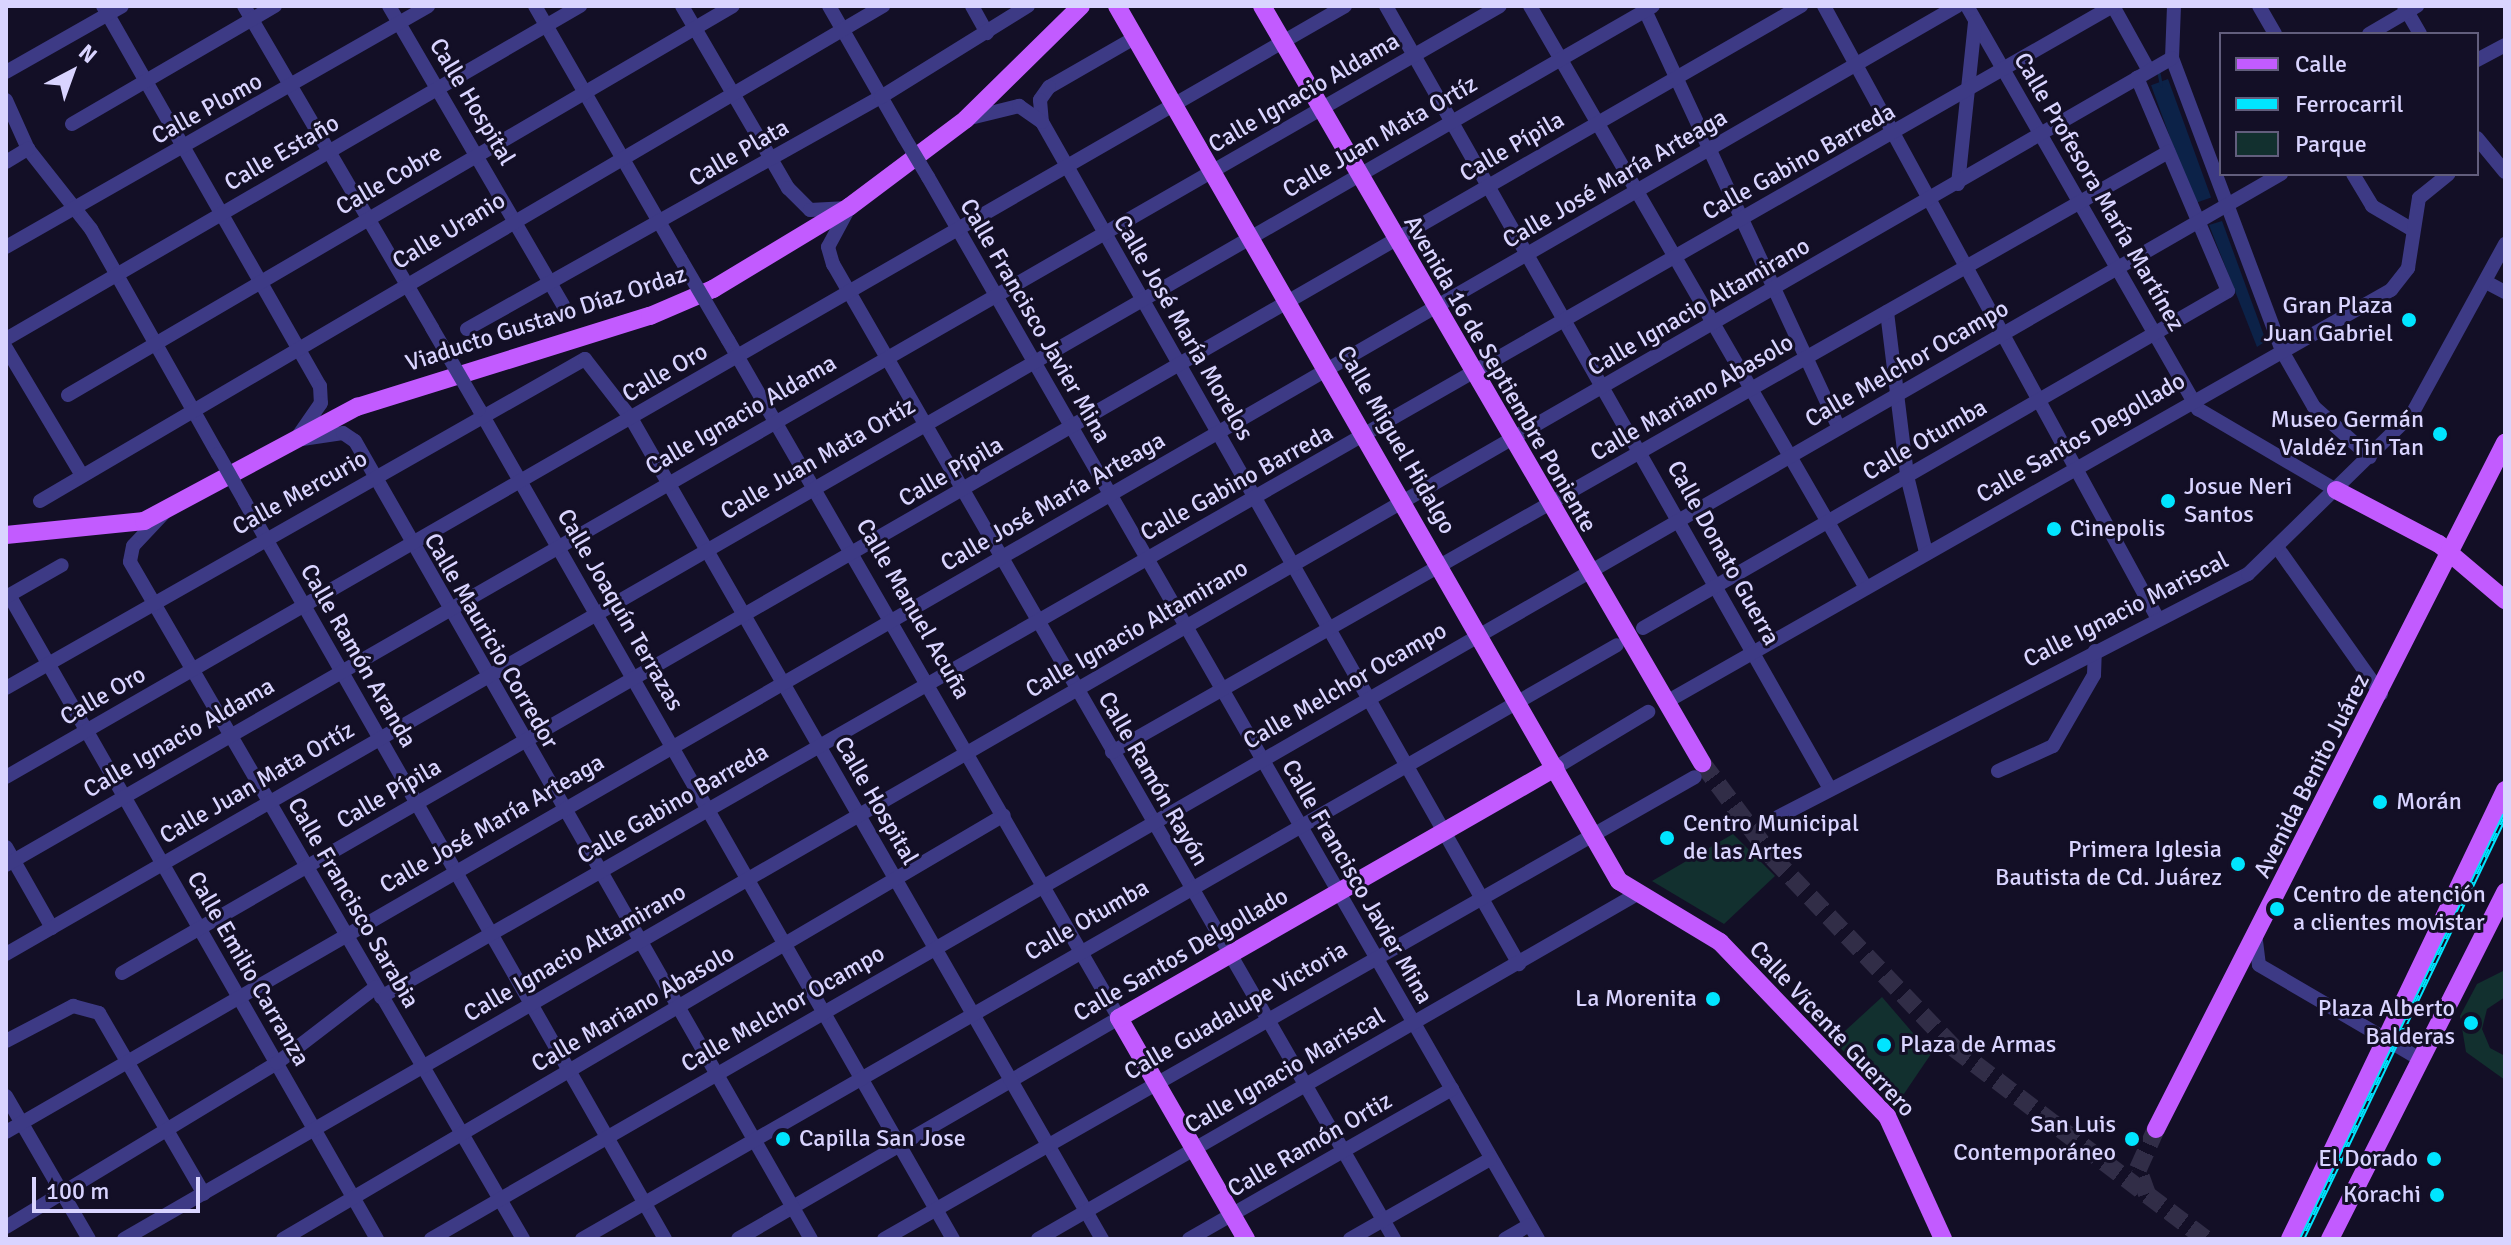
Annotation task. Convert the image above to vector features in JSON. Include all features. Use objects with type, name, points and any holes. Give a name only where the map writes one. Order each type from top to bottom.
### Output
[{"type":"main road","name":"Viaducto Gustavo Díaz Ordaz","points":[[6,535],[120,528],[164,513],[357,407],[687,301],[849,207],[966,119],[1081,6]]},
{"type":"main road","name":"Calle Miguel Hidalgo","points":[[1117,6],[1619,881],[1637,894]]},
{"type":"main road","name":"Avenida 16 de Septiembre Poniente","points":[[1262,6],[1699,770]]},
{"type":"main road","name":"Avenida Benito Juárez","points":[[2156,1129],[2395,668],[2505,443]]},
{"type":"main road","points":[[2336,490],[2452,553],[2505,600]]},
{"type":"main road","name":"Calle Santos Delgollado","points":[[1119,1018],[1555,768]]},
{"type":"main road","points":[[2290,1239],[2383,1035],[2504,793]]},
{"type":"main road","points":[[2330,1239],[2505,892]]},
{"type":"main road","name":"Calle Vicente Guerrero","points":[[1637,894],[1720,942],[1887,1116],[1943,1239]]},
{"type":"main road","name":"Calle Manuel Acuña","points":[[1119,1018],[1246,1239]]},
{"type":"street","points":[[6,72],[105,10],[122,6]]},
{"type":"street","points":[[72,124],[145,83],[248,13],[275,6]]},
{"type":"street","name":"Calle Hospital","points":[[389,6],[515,217],[563,305]]},
{"type":"street","name":"Calle Plomo","points":[[6,247],[428,6]]},
{"type":"street","name":"Calle Manuel Acuña","points":[[535,6],[619,157],[776,420],[1119,1018]]},
{"type":"street","name":"Calle Estaño","points":[[6,339],[580,6]]},
{"type":"street","points":[[682,6],[771,160],[804,207],[849,207]]},
{"type":"street","name":"Calle Cobre","points":[[68,395],[258,279],[733,6]]},
{"type":"street","name":"Calle Francisco Javier Mina","points":[[829,6],[1297,825],[1538,1239]]},
{"type":"street","name":"Calle Uranio","points":[[40,501],[80,472],[296,345],[883,6]]},
{"type":"street","points":[[972,6],[987,33]]},
{"type":"street","name":"Calle Plata","points":[[467,329],[881,97],[1028,6]]},
{"type":"street","name":"Calle Oro","points":[[6,777],[1345,6]]},
{"type":"street","name":"Calle Donato Guerra","points":[[1386,6],[1830,789]]},
{"type":"street","name":"Calle Ignacio Aldama","points":[[9,857],[448,610],[1500,6]]},
{"type":"street","points":[[1530,6],[1713,321],[1826,524],[1866,588]]},
{"type":"street","name":"Calle Pípila","points":[[122,973],[1801,6]]},
{"type":"street","points":[[1824,6],[1926,202],[2158,619]]},
{"type":"street","name":"Calle José María Arteaga","points":[[6,1132],[237,994],[563,810],[1957,6]]},
{"type":"street","name":"Calle Profesora María Martínez","points":[[1967,6],[2192,400],[2213,422],[2336,490]]},
{"type":"street","points":[[2113,6],[2156,68],[2224,207],[2282,351],[2314,407],[2370,457]]},
{"type":"street","name":"Calle Gabino Barreda","points":[[6,1227],[277,1063],[378,992],[600,872],[1035,621],[1893,136],[2113,6]]},
{"type":"street","points":[[2174,6],[2156,68],[2168,152],[2201,220]]},
{"type":"street","points":[[2261,7],[2274,32]]},
{"type":"street","points":[[1647,8],[1839,428]]},
{"type":"street","name":"Calle Juan Mata Ortíz","points":[[6,954],[1647,8]]},
{"type":"street","points":[[2372,32],[2409,8],[2419,32]]},
{"type":"street","points":[[105,10],[181,148],[320,386],[321,403],[296,439]]},
{"type":"street","name":"Calle Joaquín Terrazas","points":[[248,13],[518,482],[597,612],[953,1239]]},
{"type":"street","points":[[1958,184],[1975,20]]},
{"type":"street","points":[[1042,122],[1040,100],[1049,87],[1134,33]]},
{"type":"street","points":[[2479,59],[2505,45]]},
{"type":"street","name":"Calle Ignacio Altamirano","points":[[124,1239],[968,753],[1075,688],[1403,503],[1713,321],[1958,184],[2156,68]]},
{"type":"street","name":"Calle Ramón Aranda","points":[[6,100],[28,149],[77,207],[665,1239]]},
{"type":"street","points":[[966,119],[1019,106],[1042,122]]},
{"type":"street","name":"Calle José María Morelos","points":[[1042,122],[1408,762],[1519,964]]},
{"type":"street","points":[[6,162],[28,149]]},
{"type":"street","name":"Calle Mariano Abasolo","points":[[1112,752],[2168,152]]},
{"type":"street","points":[[2482,158],[2505,172]]},
{"type":"street","name":"Calle Melchor Ocampo","points":[[431,1239],[1042,884],[2278,176]]},
{"type":"street","points":[[2354,176],[2372,206],[2411,229]]},
{"type":"street","name":"Calle Santos Degollado","points":[[1675,697],[2075,465],[2398,284],[2411,257],[2411,229],[2423,192],[2446,176]]},
{"type":"street","name":"Calle Ramón Rayón","points":[[849,207],[828,247],[848,291],[1035,621],[1394,1239]]},
{"type":"street","name":"Calle Otumba","points":[[1643,628],[2228,291],[2201,220]]},
{"type":"street","name":"Calle Ignacio Mariscal","points":[[1778,817],[2095,651],[2237,582],[2370,457],[2434,384],[2505,244]]},
{"type":"street","points":[[2486,282],[2505,292]]},
{"type":"street","points":[[1887,312],[1894,396],[1907,476],[1926,552]]},
{"type":"street","points":[[6,348],[80,472]]},
{"type":"street","name":"Calle Mercurio","points":[[6,688],[374,477],[480,412],[577,359],[610,385]]},
{"type":"street","name":"Calle Hospital","points":[[610,385],[1102,1239]]},
{"type":"street","name":"Calle Mauricio Corredor","points":[[296,439],[351,437],[485,676],[811,1239]]},
{"type":"street","name":"Calle Francisco Sarabia","points":[[164,513],[133,546],[130,562],[523,1239]]},
{"type":"street","points":[[2277,547],[2381,694]]},
{"type":"street","points":[[8,596],[62,565]]},
{"type":"street","name":"Calle Emilio Carranza","points":[[8,596],[377,1239]]},
{"type":"street","name":"Calle Otumba","points":[[582,1239],[1079,949],[1516,699],[1617,645]]},
{"type":"street","points":[[1998,771],[2053,746],[2094,675],[2095,651]]},
{"type":"street","name":"Calle Santos Delgollado","points":[[1555,768],[1648,712]]},
{"type":"street","name":"Calle Guadalupe Victoria","points":[[884,1239],[1375,957],[1594,837],[1699,770]]},
{"type":"street","name":"Calle Mariano Abasolo","points":[[283,1239],[1004,815]]},
{"type":"street","points":[[9,857],[52,928]]},
{"type":"street","name":"Calle Ignacio Mariscal","points":[[1038,1239],[1637,894]]},
{"type":"street","points":[[2255,936],[2259,965],[2420,1059]]},
{"type":"street","points":[[6,1041],[73,1006],[91,1008],[128,1059],[204,1194]]},
{"type":"street","name":"Calle Santos Delgollado","points":[[738,1239],[1119,1018]]},
{"type":"street","name":"Calle Ramón Ortiz","points":[[1189,1239],[1452,1089]]},
{"type":"street","points":[[6,1096],[89,1239]]},
{"type":"street","points":[[1350,1239],[1490,1159]]},
{"type":"street","points":[[1505,1239],[1529,1225]]},
{"type":"green space","points":[[1733,834],[1775,876],[1724,924],[1652,881]]},
{"type":"green space","name":"Plaza Alberto Balderas","points":[[2505,970],[2505,997],[2487,1009],[2482,1029],[2490,1048],[2505,1056],[2505,1080],[2466,1052],[2460,1016],[2477,984]]},
{"type":"green space","name":"Plaza de Armas","points":[[1882,997],[1931,1054],[1895,1107],[1834,1041]]},
{"type":"water","points":[[2168,79],[2211,197],[2194,204],[2151,85]]},
{"type":"water","points":[[2222,221],[2266,341],[2257,347],[2209,225]]},
{"type":"waterway","points":[[2158,70],[2161,86]]},
{"type":"tunnel","points":[[1702,763],[1773,858],[1954,1048],[2206,1239]]},
{"type":"tunnel","points":[[2147,1194],[2138,1169],[2156,1129]]},
{"type":"railway","points":[[2302,1239],[2505,815]]},
{"type":"place","name":"Gran Plaza Juan Gabriel","points":[[2409,320]]},
{"type":"place","name":"Museo Germán Valdéz Tin Tan","points":[[2440,434]]},
{"type":"place","name":"Josue Neri Santos","points":[[2168,501]]},
{"type":"place","name":"Cinepolis","points":[[2054,529]]},
{"type":"place","name":"Morán","points":[[2380,802]]},
{"type":"place","name":"Centro Municipal de las Artes","points":[[1667,838]]},
{"type":"place","name":"Primera Iglesia Bautista de Cd. Juárez","points":[[2238,864]]},
{"type":"place","name":"Centro de atención a clientes movistar","points":[[2277,909]]},
{"type":"place","name":"La Morenita","points":[[1713,999]]},
{"type":"place","name":"Plaza Alberto Balderas","points":[[2471,1023]]},
{"type":"place","name":"Plaza de Armas","points":[[1884,1045]]},
{"type":"place","name":"Capilla San Jose","points":[[783,1139]]},
{"type":"place","name":"San Luis Contemporáneo","points":[[2132,1139]]},
{"type":"place","name":"El Dorado","points":[[2434,1159]]},
{"type":"place","name":"Korachi","points":[[2437,1195]]}]
